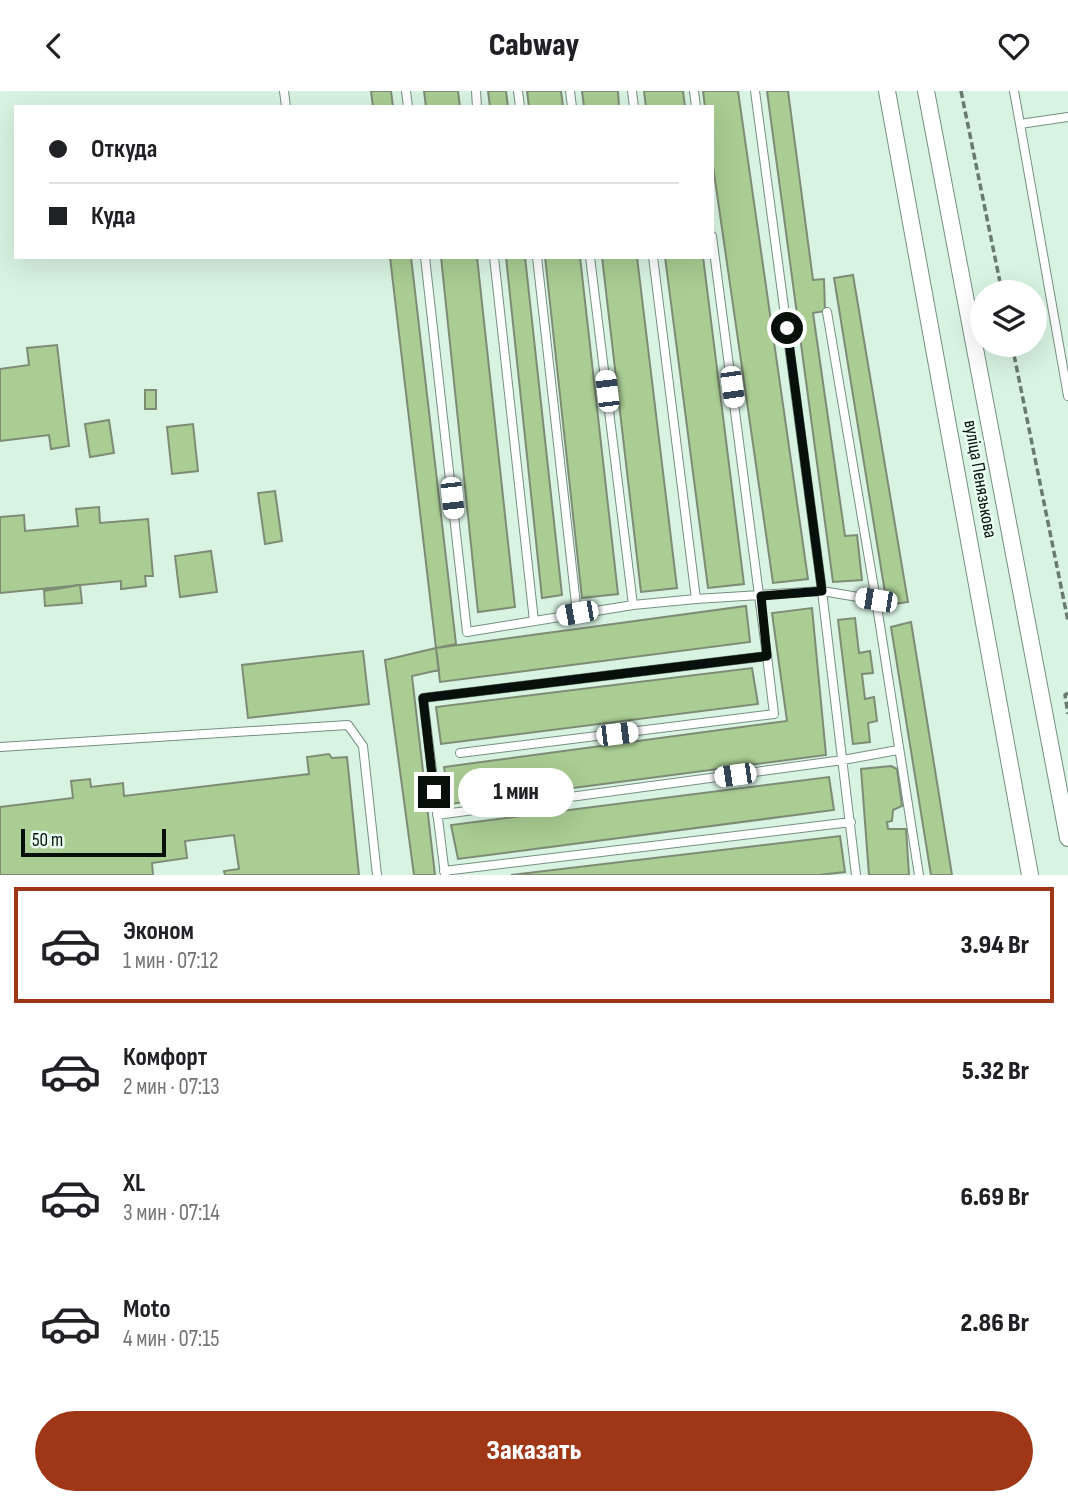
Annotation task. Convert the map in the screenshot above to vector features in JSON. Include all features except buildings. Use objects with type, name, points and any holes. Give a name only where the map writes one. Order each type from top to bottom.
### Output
[{"type":"street","name":"вуліца Пенязькова","points":[[887,91],[1030,875]]},
{"type":"street","name":"вуліца Пенязькова","points":[[926,91],[1068,838]]},
{"type":"lane","points":[[755,91],[822,591],[856,875]]},
{"type":"lane","points":[[1014,91],[1068,396]]},
{"type":"lane","points":[[1020,124],[1068,117]]},
{"type":"lane","points":[[460,753],[774,714],[761,596],[714,251]]},
{"type":"lane","points":[[425,259],[467,632],[577,613],[696,599],[822,591],[876,600]]},
{"type":"lane","points":[[494,259],[534,621]]},
{"type":"lane","points":[[537,259],[577,613]]},
{"type":"lane","points":[[590,259],[633,605]]},
{"type":"lane","points":[[653,259],[696,599]]},
{"type":"lane","points":[[827,311],[919,875]]},
{"type":"lane","points":[[767,656],[423,698],[444,873],[851,822]]},
{"type":"lane","points":[[0,747],[348,725],[363,746],[376,875]]},
{"type":"lane","points":[[437,815],[843,760],[898,750]]},
{"type":"path","points":[[961,91],[1000,280]]},
{"type":"path","points":[[1014,357],[1068,621]]},
{"type":"path","points":[[1068,693],[1065,695],[1068,714]]},
{"type":"route","points":[[434,792],[423,698],[767,656],[761,596],[822,591],[787,328]]}]
